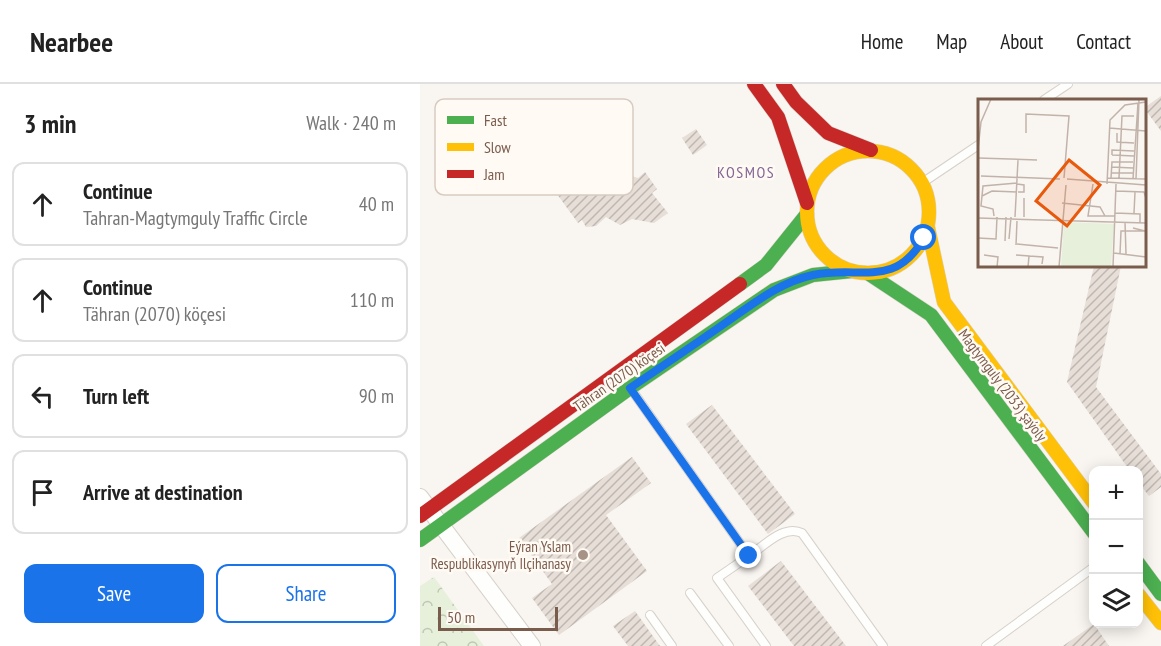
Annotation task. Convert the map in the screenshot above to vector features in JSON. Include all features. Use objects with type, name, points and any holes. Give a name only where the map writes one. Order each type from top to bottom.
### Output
[{"type":"main road","points":[[754,84],[778,117],[807,208],[812,236],[817,245],[832,261],[852,271],[869,274],[891,269],[910,257],[924,238],[928,228],[929,205],[922,183],[906,164],[896,158],[828,133],[796,102],[783,84]]},
{"type":"main road","points":[[807,208],[815,181],[830,164],[850,153],[873,151]]},
{"type":"main road","name":"Tähran (2070) köçesi","points":[[423,507],[766,266],[807,208]]},
{"type":"main road","name":"Magtymguly (2033) şaýoly","points":[[928,228],[944,302],[1089,496]]},
{"type":"main road","name":"Tähran (2070) köçesi","points":[[420,540],[630,388],[774,290],[813,275],[852,271]]},
{"type":"main road","name":"Magtymguly (2033) şaýoly","points":[[869,274],[931,315],[1089,526]]},
{"type":"main road","points":[[1143,570],[1161,594]]},
{"type":"main road","points":[[1143,601],[1161,624]]},
{"type":"street","points":[[423,507],[441,525],[532,646]]},
{"type":"lane","points":[[1046,99],[1068,84]]},
{"type":"lane","points":[[922,183],[978,145]]},
{"type":"lane","points":[[630,388],[749,556]]},
{"type":"lane","points":[[766,646],[717,578],[786,531],[794,529],[802,532],[883,646]]},
{"type":"lane","points":[[986,646],[1089,571]]},
{"type":"lane","points":[[690,593],[729,646]]},
{"type":"lane","points":[[650,615],[672,646]]},
{"type":"green space","points":[[434,577],[484,646],[420,646],[420,586]]},
{"type":"building","points":[[1161,96],[1161,131],[1146,111],[1146,107]]},
{"type":"building","points":[[696,129],[707,145],[693,155],[682,138]]},
{"type":"building","points":[[645,172],[657,189],[652,193],[668,213],[654,223],[632,219],[620,225],[606,217],[596,226],[586,227],[582,220],[578,223],[558,195],[633,195],[633,177],[638,178]]},
{"type":"building","points":[[1094,267],[1121,267],[1096,387],[1161,474],[1161,487],[1149,496],[1143,488],[1143,466],[1126,466],[1067,382]]},
{"type":"building","points":[[712,405],[795,514],[768,534],[686,424]]},
{"type":"building","name":"Eýran Yslam Respublikasynyň Ilçihanasy","points":[[632,457],[651,483],[606,515],[647,571],[559,635],[532,598],[552,584],[519,538]]},
{"type":"building","points":[[781,561],[846,646],[794,646],[748,586]]},
{"type":"building","points":[[635,611],[660,646],[628,646],[613,626]]},
{"type":"building","points":[[1089,628],[1097,628],[1109,646],[1063,646]]},
{"type":"traffic: fast","points":[[740,284],[766,265],[807,214]]},
{"type":"traffic: fast","points":[[420,540],[630,388],[774,290],[813,275],[852,271]]},
{"type":"traffic: fast","points":[[869,274],[931,315],[1089,526]]},
{"type":"traffic: fast","points":[[1143,570],[1161,594]]},
{"type":"traffic: slow","points":[[868,151],[891,155],[911,169],[925,189],[929,212],[925,235],[911,255],[891,269],[868,273],[845,269],[825,255],[811,235],[807,212],[811,189],[825,169],[845,155],[868,151]]},
{"type":"traffic: slow","points":[[928,228],[944,302],[1089,496]]},
{"type":"traffic: slow","points":[[1143,600],[1161,623]]},
{"type":"traffic: jam","points":[[754,84],[778,117],[807,203]]},
{"type":"traffic: jam","points":[[783,84],[796,102],[828,133],[871,150]]},
{"type":"traffic: jam","points":[[420,516],[740,284]]},
{"type":"place","name":"Eýran Yslam Respublikasynyň Ilçihanasy","points":[[583,555]]},
{"type":"district","name":"KOSMOS","points":[[746,172]]},
{"type":"route","points":[[749,556],[630,388],[774,290],[813,275],[852,271],[869,274],[891,269],[910,257],[924,238]]}]
